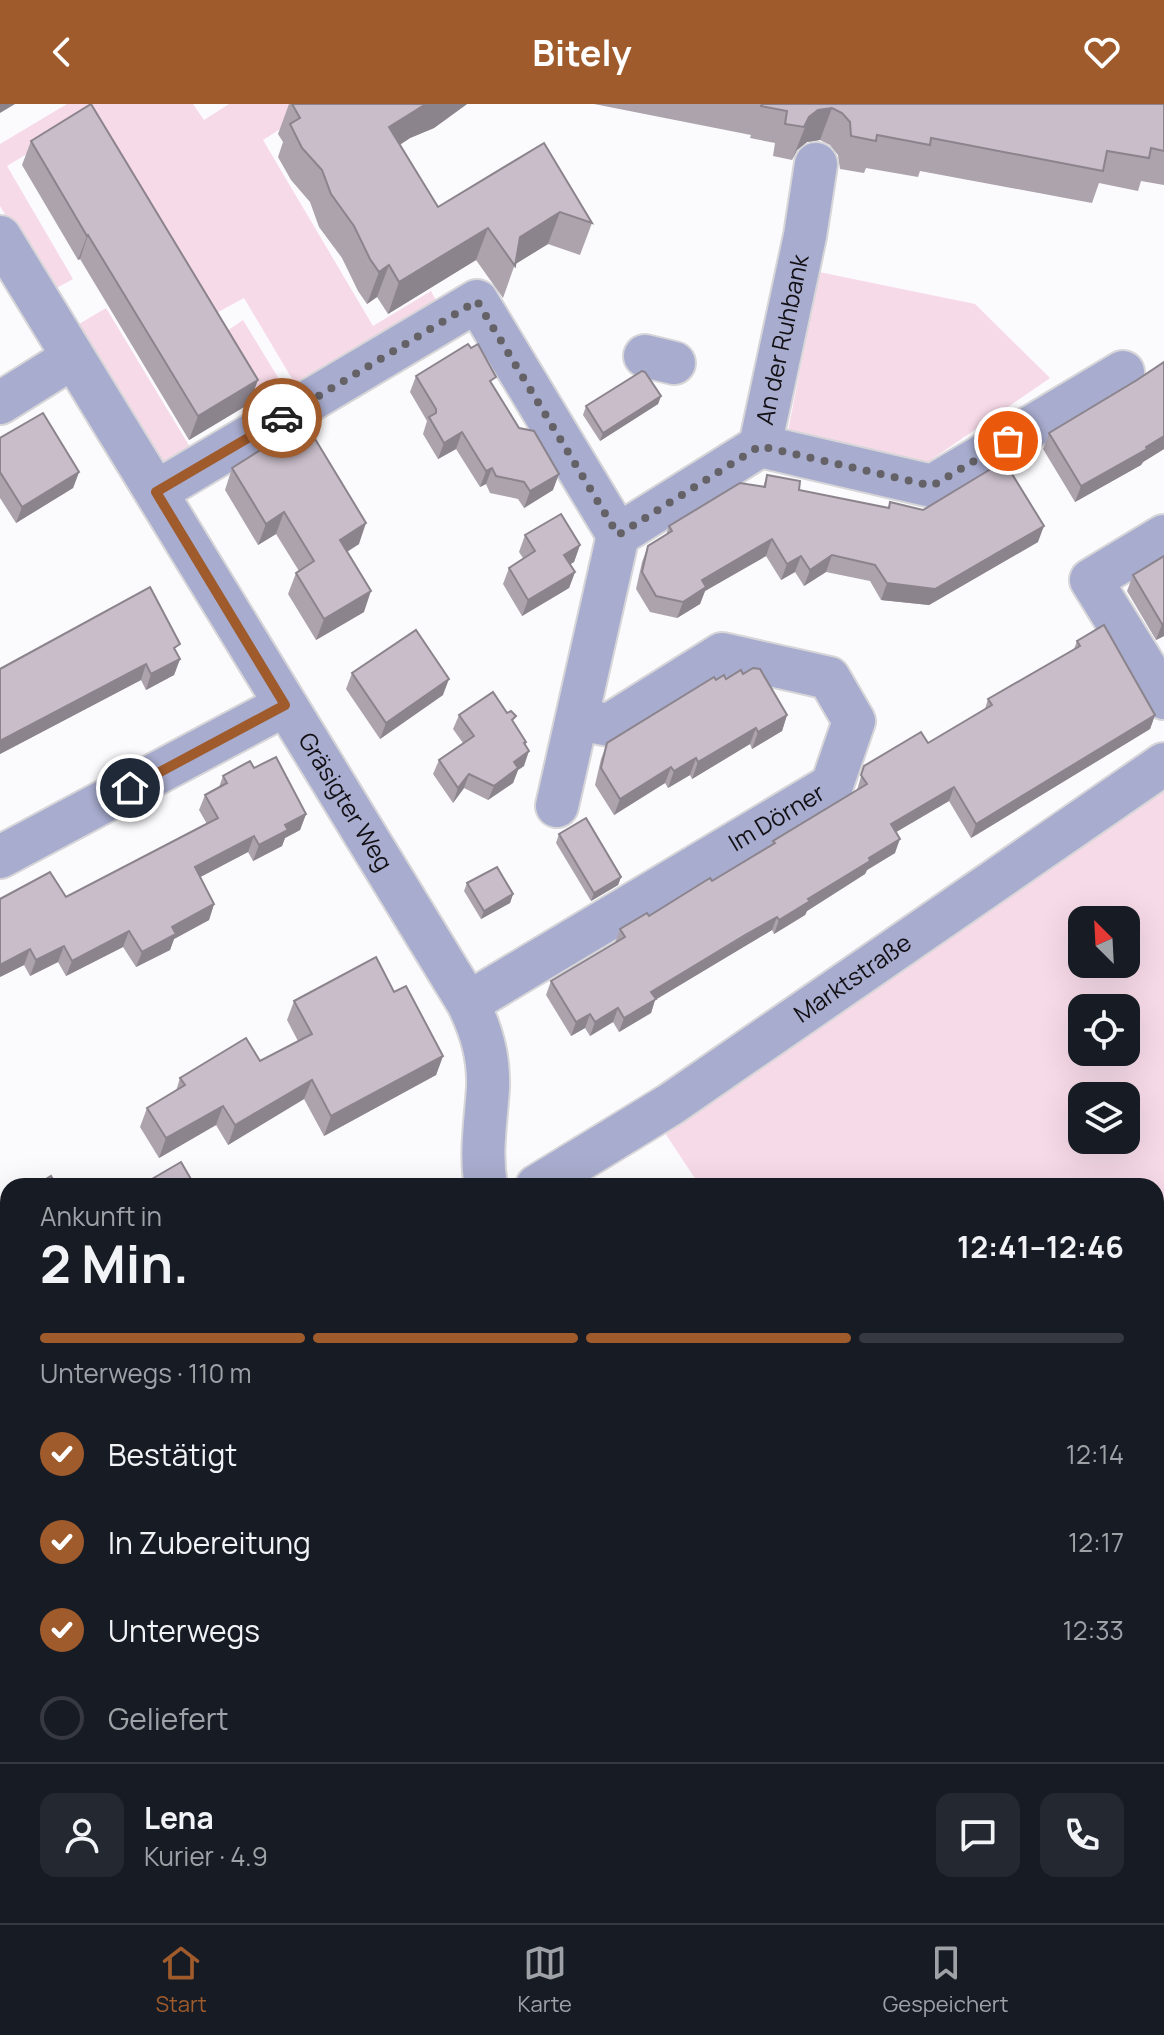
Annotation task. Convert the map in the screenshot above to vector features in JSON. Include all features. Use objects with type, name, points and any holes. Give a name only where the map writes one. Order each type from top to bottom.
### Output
[{"type":"street","name":"An der Ruhbank","points":[[618,535],[760,446],[805,236],[816,164]]},
{"type":"street","name":"Gräsigter Weg","points":[[0,237],[468,1003],[482,1035],[487,1061],[482,1158],[485,1178]]},
{"type":"street","points":[[156,492],[477,301],[618,535],[557,806]]},
{"type":"street","points":[[0,403],[72,358]]},
{"type":"street","points":[[760,446],[932,486],[1123,372]]},
{"type":"street","points":[[1164,536],[1091,580],[1164,698]]},
{"type":"street","name":"Im Dörner","points":[[468,1003],[832,785],[854,721],[829,678],[722,654],[609,725],[578,719]]},
{"type":"street","points":[[0,857],[285,705]]},
{"type":"street","name":"Marktstraße","points":[[550,1178],[671,1104],[1164,764]]},
{"type":"shaded area","points":[[67,104],[193,104],[204,120],[229,104],[320,104],[263,140],[373,326],[431,291],[442,312],[301,394],[244,298],[211,316],[88,117],[7,166],[73,279],[51,291],[0,206],[0,144]]},
{"type":"shaded area","points":[[819,272],[975,304],[1050,378],[928,462],[788,431]]},
{"type":"shaded area","points":[[106,308],[190,447],[262,404],[221,335],[243,320],[294,404],[167,482],[74,327]]},
{"type":"shaded area","points":[[1164,777],[1164,1178],[695,1178],[663,1130]]},
{"type":"building","points":[[91,104],[258,380],[198,416],[31,141]]},
{"type":"building","points":[[292,104],[426,104],[389,127],[438,207],[544,143],[592,223],[560,212],[520,237],[515,266],[488,228],[399,282],[389,265],[379,272],[354,226],[331,194],[322,170],[302,148],[290,124],[300,118]]},
{"type":"building","points":[[762,104],[1164,104],[1164,151],[1151,148],[1149,158],[1107,151],[1103,171],[931,138],[930,145],[877,135],[876,141],[851,136],[850,122],[832,108],[818,110],[809,117],[804,127],[785,124],[787,111]]},
{"type":"building","points":[[468,344],[471,348],[478,344],[496,377],[490,381],[519,428],[534,431],[559,474],[530,491],[524,482],[496,476],[492,468],[486,471],[462,432],[444,443],[429,417],[436,413],[436,409],[416,376]]},
{"type":"building","points":[[1164,362],[1164,436],[1081,486],[1049,433]]},
{"type":"building","points":[[642,371],[661,396],[603,433],[586,406]]},
{"type":"building","points":[[43,413],[79,472],[22,507],[0,472],[0,438]]},
{"type":"building","points":[[306,424],[366,523],[340,540],[371,591],[324,619],[296,573],[314,561],[284,512],[266,524],[232,468]]},
{"type":"building","points":[[1004,461],[1044,526],[935,589],[887,583],[875,565],[832,555],[810,570],[801,556],[787,564],[772,539],[702,580],[706,587],[683,602],[656,596],[642,572],[648,546],[672,531],[669,526],[740,483],[765,487],[767,475],[800,481],[799,490],[889,508],[890,502],[923,510]]},
{"type":"building","points":[[561,514],[580,545],[564,555],[575,572],[528,600],[509,568],[535,551],[525,535]]},
{"type":"building","points":[[1164,556],[1164,623],[1162,624],[1133,575]]},
{"type":"building","points":[[150,587],[180,644],[174,648],[180,659],[151,674],[146,664],[0,741],[0,669]]},
{"type":"building","points":[[1104,625],[1155,715],[976,824],[954,787],[891,824],[900,839],[869,858],[870,861],[779,920],[777,917],[745,935],[651,992],[656,999],[624,1018],[618,1008],[595,1022],[590,1014],[576,1022],[551,981],[625,937],[620,929],[647,913],[649,916],[775,843],[773,841],[867,784],[861,775],[864,766],[921,732],[928,743],[992,705],[988,699],[1080,646],[1077,641]]},
{"type":"building","points":[[416,630],[449,679],[386,723],[352,673]]},
{"type":"building","points":[[753,668],[760,669],[787,715],[758,732],[756,728],[698,762],[696,758],[674,771],[671,767],[620,799],[601,768],[607,743],[714,677],[716,680],[724,675],[726,679],[741,670],[743,674]]},
{"type":"building","points":[[493,692],[507,713],[511,711],[516,716],[512,720],[529,751],[514,762],[518,768],[494,786],[469,774],[458,788],[439,760],[474,736],[459,715]]},
{"type":"building","points":[[276,757],[306,814],[285,825],[288,830],[259,845],[254,836],[195,867],[214,904],[172,927],[176,934],[142,952],[129,931],[72,961],[64,946],[36,960],[30,949],[0,965],[0,899],[50,872],[66,897],[218,818],[205,795],[227,783],[223,776],[250,761],[254,768]]},
{"type":"building","points":[[586,818],[621,877],[594,893],[559,834]]},
{"type":"building","points":[[497,867],[513,894],[484,911],[467,883]]},
{"type":"building","points":[[376,957],[394,992],[406,986],[443,1056],[331,1116],[312,1080],[235,1125],[223,1106],[166,1138],[147,1108],[185,1085],[180,1078],[246,1038],[260,1061],[312,1034],[294,1001]]},
{"type":"building","points":[[181,1162],[190,1178],[154,1178]]},
{"type":"way so far","points":[[282,418],[477,301],[618,535],[760,446],[932,486],[1008,441]]},
{"type":"route","points":[[130,788],[285,705],[156,492],[282,418]]}]
